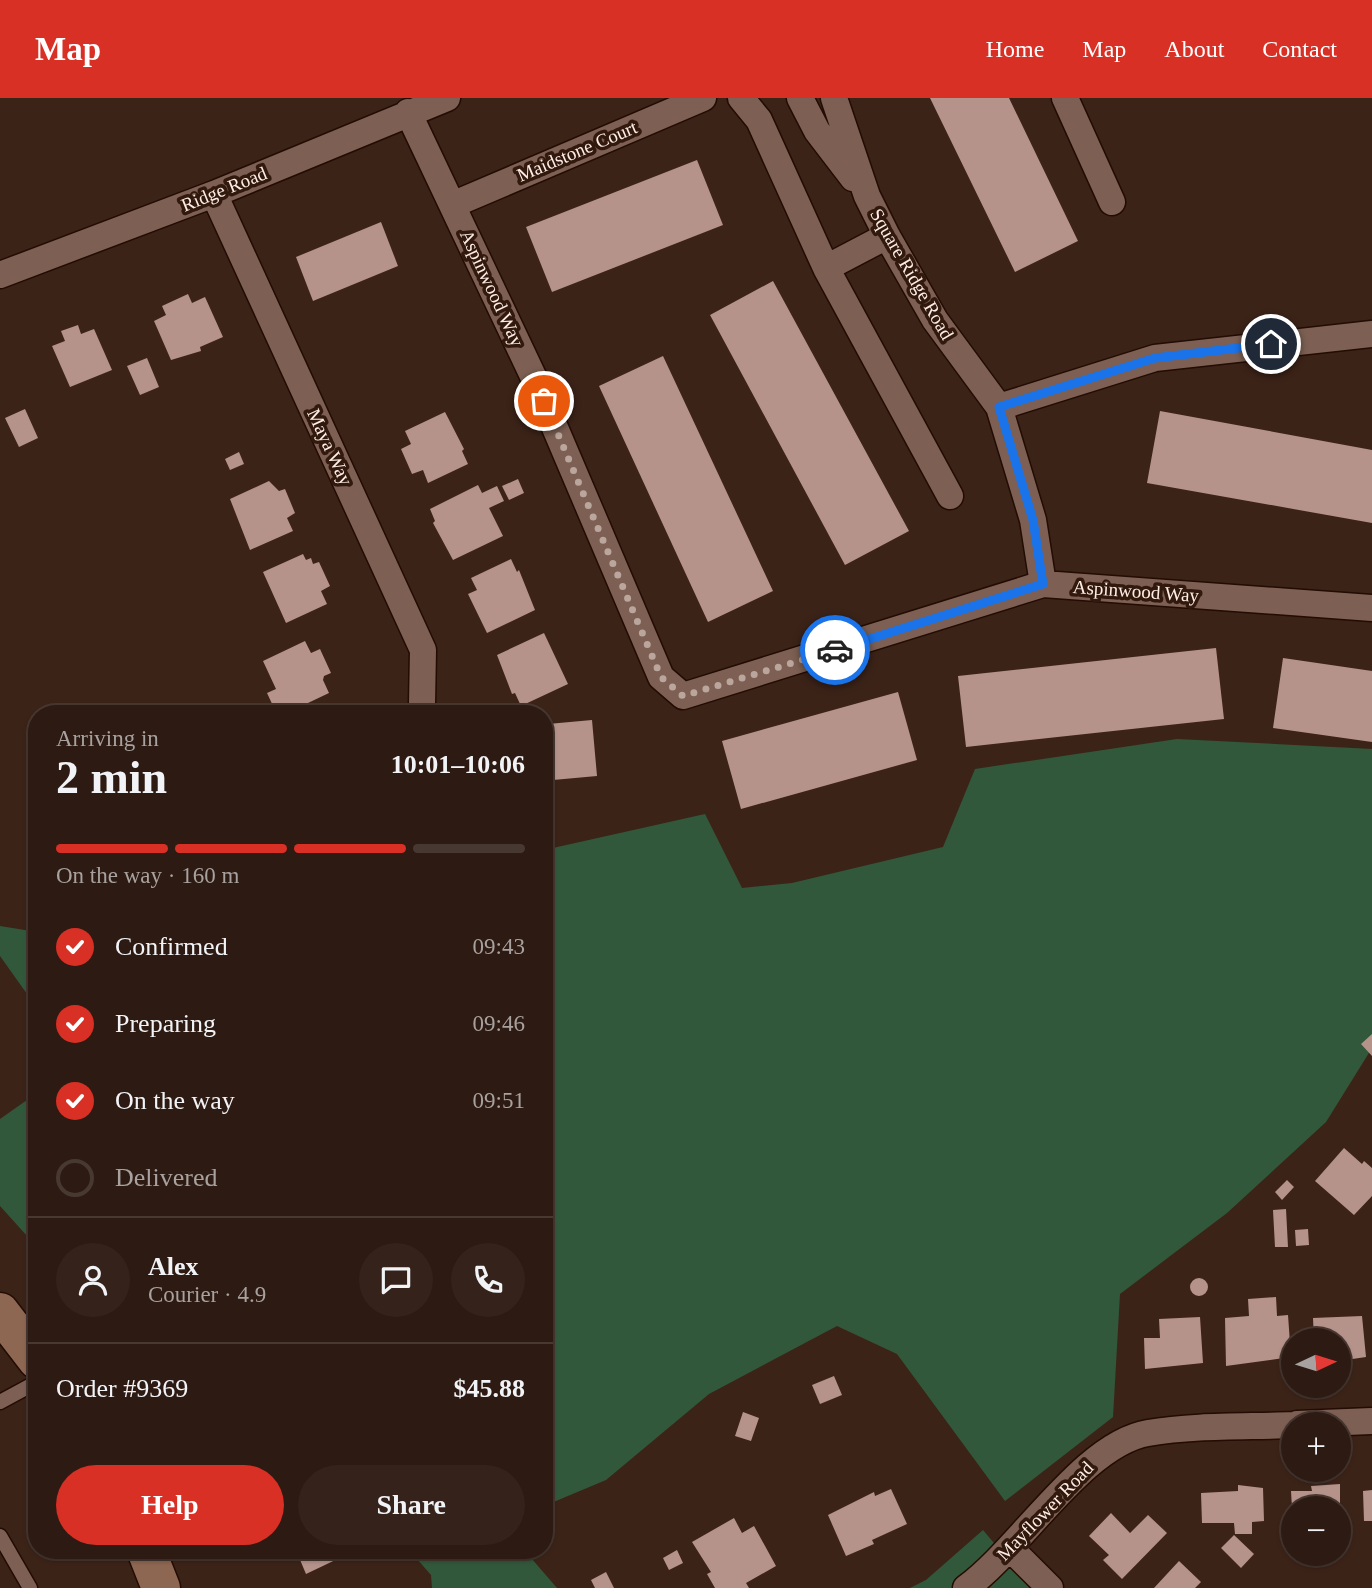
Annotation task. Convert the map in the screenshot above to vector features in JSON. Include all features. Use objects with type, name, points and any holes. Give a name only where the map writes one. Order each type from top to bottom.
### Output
[{"type":"main road","points":[[0,1312],[28,1348]]},
{"type":"main road","points":[[150,1559],[161,1588]]},
{"type":"street","name":"Ridge Road","points":[[0,275],[214,194],[447,98]]},
{"type":"street","name":"Maidstone Court","points":[[452,205],[703,98]]},
{"type":"street","points":[[741,98],[759,120],[826,268],[950,496]]},
{"type":"street","name":"Square Ridge Road","points":[[800,98],[817,131],[867,196]]},
{"type":"street","name":"Square Ridge Road","points":[[834,98],[867,196],[887,236],[935,320],[999,407],[1033,520],[1043,584]]},
{"type":"street","points":[[1065,98],[1112,202]]},
{"type":"street","name":"Aspinwood Way","points":[[408,113],[533,376],[661,677],[683,696],[1043,584],[1372,608]]},
{"type":"street","name":"Maya Way","points":[[214,194],[423,650],[422,704]]},
{"type":"street","points":[[826,268],[887,236]]},
{"type":"street","points":[[999,407],[1155,358],[1372,334]]},
{"type":"street","name":"Mayflower Road","points":[[1351,1423],[1372,1422]]},
{"type":"street","name":"Mayflower Road","points":[[966,1588],[1010,1548],[1094,1459],[1116,1445],[1146,1433],[1281,1426]]},
{"type":"street","points":[[1010,1548],[1050,1588]]},
{"type":"lane","points":[[0,1402],[28,1387]]},
{"type":"lane","points":[[0,1536],[30,1588]]},
{"type":"green space","points":[[1177,739],[1372,749],[1372,1048],[1326,1122],[1227,1213],[1120,1294],[1113,1417],[1005,1501],[897,1354],[837,1326],[709,1394],[606,1480],[553,1502],[553,848],[705,814],[742,888],[792,883],[943,847],[975,769]]},
{"type":"green space","points":[[0,926],[28,931],[28,995],[0,956]]},
{"type":"green space","points":[[28,1099],[28,1237],[0,1206],[0,1119]]},
{"type":"green space","points":[[983,1530],[1032,1588],[910,1588],[926,1580]]},
{"type":"green space","points":[[417,1559],[532,1559],[557,1588],[432,1588],[431,1575]]},
{"type":"building","points":[[930,98],[1009,98],[1078,241],[1015,272]]},
{"type":"building","points":[[697,160],[723,225],[552,292],[526,227]]},
{"type":"building","points":[[381,222],[398,266],[313,301],[296,257]]},
{"type":"building","points":[[773,281],[909,531],[845,565],[710,315]]},
{"type":"building","points":[[188,294],[192,303],[205,297],[223,337],[200,347],[201,351],[171,360],[154,321],[166,315],[162,306]]},
{"type":"building","points":[[78,325],[81,334],[94,329],[112,370],[70,387],[52,346],[65,341],[61,331]]},
{"type":"building","points":[[663,356],[773,591],[708,622],[599,386]]},
{"type":"building","points":[[147,358],[159,387],[140,395],[127,366]]},
{"type":"building","points":[[25,409],[38,438],[19,447],[5,418]]},
{"type":"building","points":[[1160,411],[1372,450],[1372,523],[1147,483]]},
{"type":"building","points":[[445,412],[464,449],[462,451],[468,464],[428,483],[423,470],[412,474],[401,449],[411,444],[405,431]]},
{"type":"building","points":[[239,452],[244,464],[230,470],[225,459]]},
{"type":"building","points":[[518,479],[524,493],[509,500],[502,486]]},
{"type":"building","points":[[269,481],[279,491],[285,489],[295,513],[287,518],[293,531],[250,550],[230,499]]},
{"type":"building","points":[[478,485],[482,493],[497,486],[504,501],[489,508],[503,536],[453,560],[433,523],[435,521],[430,509]]},
{"type":"building","points":[[303,554],[306,560],[311,558],[313,564],[319,562],[330,586],[321,591],[327,604],[286,623],[263,572]]},
{"type":"building","points":[[511,559],[517,572],[519,570],[535,610],[487,633],[468,594],[477,590],[471,578]]},
{"type":"building","points":[[544,633],[568,684],[521,705],[515,693],[512,694],[497,655]]},
{"type":"building","points":[[305,641],[311,653],[320,649],[331,673],[324,676],[323,680],[329,693],[304,705],[273,705],[267,693],[276,689],[263,661]]},
{"type":"building","points":[[1216,648],[1224,719],[966,747],[958,676]]},
{"type":"building","points":[[1283,658],[1372,671],[1372,742],[1273,728]]},
{"type":"building","points":[[898,692],[917,760],[741,809],[722,741]]},
{"type":"building","points":[[592,720],[597,776],[553,780],[553,724]]},
{"type":"building","points":[[1372,1034],[1372,1056],[1361,1044]]},
{"type":"building","points":[[1344,1148],[1362,1164],[1364,1161],[1372,1168],[1372,1196],[1354,1215],[1315,1181]]},
{"type":"building","points":[[1287,1180],[1294,1187],[1282,1200],[1275,1192]]},
{"type":"building","points":[[1286,1209],[1288,1247],[1275,1247],[1273,1210]]},
{"type":"building","points":[[1308,1229],[1309,1245],[1296,1246],[1295,1230]]},
{"type":"building","points":[[1199,1278],[1205,1281],[1208,1287],[1205,1293],[1199,1296],[1193,1293],[1190,1287],[1193,1281]]},
{"type":"building","points":[[1276,1297],[1277,1316],[1288,1315],[1289,1328],[1281,1328],[1281,1358],[1226,1366],[1225,1318],[1249,1316],[1248,1299]]},
{"type":"building","points":[[1362,1316],[1366,1357],[1351,1359],[1351,1328],[1313,1328],[1313,1318]]},
{"type":"building","points":[[1200,1317],[1203,1363],[1145,1369],[1144,1338],[1160,1338],[1159,1319]]},
{"type":"building","points":[[834,1376],[842,1395],[820,1404],[812,1385]]},
{"type":"building","points":[[743,1412],[759,1418],[751,1441],[735,1436]]},
{"type":"building","points":[[1340,1484],[1340,1496],[1291,1496],[1291,1491],[1312,1491],[1311,1486]]},
{"type":"building","points":[[1238,1485],[1263,1488],[1264,1521],[1252,1522],[1252,1534],[1235,1534],[1234,1523],[1202,1523],[1201,1493],[1238,1491]]},
{"type":"building","points":[[891,1489],[907,1524],[872,1540],[874,1544],[846,1556],[828,1515],[874,1492],[875,1496]]},
{"type":"building","points":[[1372,1490],[1372,1521],[1364,1521],[1363,1491]]},
{"type":"building","points":[[1111,1513],[1130,1533],[1148,1515],[1167,1533],[1122,1579],[1103,1560],[1109,1555],[1089,1536]]},
{"type":"building","points":[[734,1518],[742,1533],[754,1526],[776,1566],[746,1583],[749,1588],[715,1588],[707,1574],[711,1572],[692,1542]]},
{"type":"building","points":[[1234,1535],[1254,1554],[1241,1568],[1221,1548]]},
{"type":"building","points":[[677,1550],[683,1563],[669,1570],[663,1558]]},
{"type":"building","points":[[300,1559],[338,1559],[306,1574]]},
{"type":"building","points":[[1179,1561],[1201,1582],[1195,1588],[1154,1588]]},
{"type":"building","points":[[606,1572],[614,1588],[595,1588],[591,1580]]},
{"type":"way so far","points":[[544,401],[661,677],[683,696],[835,650]]},
{"type":"route","points":[[835,650],[1043,584],[1033,520],[999,407],[1155,358],[1271,344]]}]
